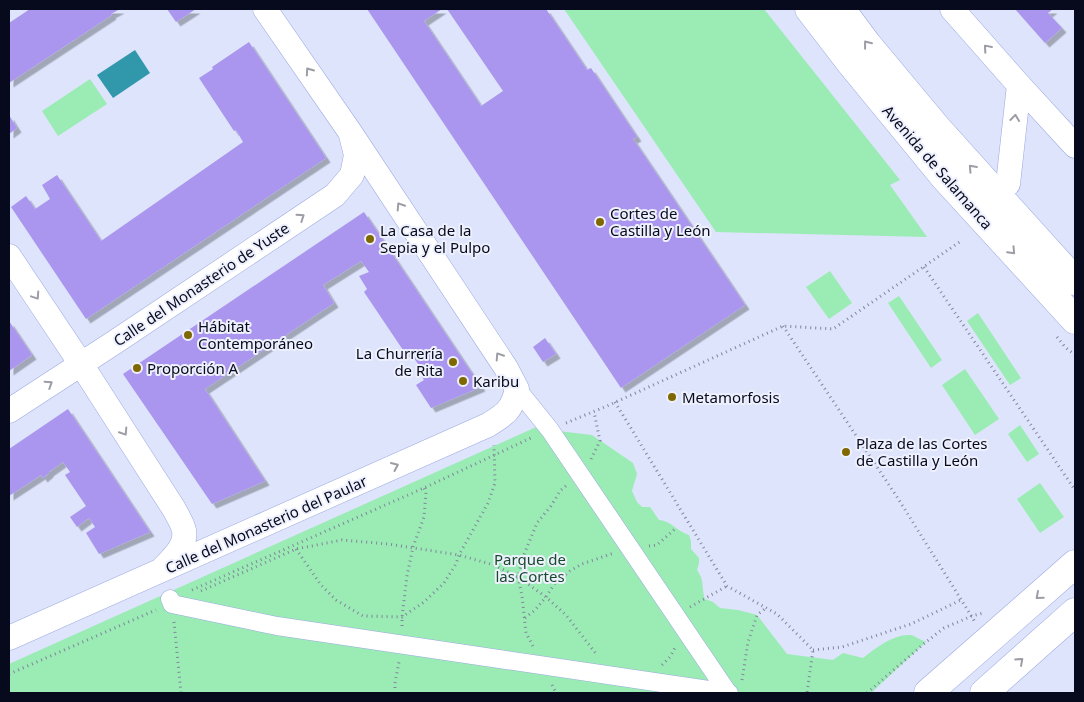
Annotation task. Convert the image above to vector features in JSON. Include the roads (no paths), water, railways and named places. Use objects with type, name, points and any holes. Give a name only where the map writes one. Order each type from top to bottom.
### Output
[{"type":"highway","name":"Avenida de Salamanca","points":[[809,9],[848,61],[945,178],[1075,320]]},
{"type":"highway","name":"Avenida de Salamanca","points":[[841,9],[867,44],[936,128],[1006,194],[1075,281]]},
{"type":"highway","points":[[928,693],[1075,564]]},
{"type":"highway","points":[[984,693],[1075,612]]},
{"type":"street","points":[[265,9],[350,132],[506,368],[516,394],[550,430],[630,548],[731,691]]},
{"type":"street","points":[[952,9],[1075,146]]},
{"type":"street","points":[[1006,194],[1019,85]]},
{"type":"street","name":"Calle del Monasterio de Yuste","points":[[9,411],[334,194],[352,176],[356,155],[350,132]]},
{"type":"street","points":[[9,256],[81,364],[184,528],[206,539],[238,537]]},
{"type":"street","name":"Calle del Monasterio del Paular","points":[[9,638],[488,425],[505,414],[516,394]]},
{"type":"street","points":[[159,572],[178,552],[183,541],[184,528]]},
{"type":"street","points":[[171,601],[277,626],[542,666],[731,691]]},
{"type":"water","points":[[135,50],[150,73],[113,98],[97,75]]},
{"type":"place","name":"Cortes de Castilla y León","points":[[600,222]]},
{"type":"place","name":"La Casa de la Sepia y el Pulpo","points":[[370,239]]},
{"type":"place","name":"Hábitat Contemporáneo","points":[[188,335]]},
{"type":"place","name":"La Churrería de Rita","points":[[453,362]]},
{"type":"place","name":"Proporción A","points":[[137,368]]},
{"type":"place","name":"Karibu","points":[[463,381]]},
{"type":"place","name":"Metamorfosis","points":[[672,397]]},
{"type":"place","name":"Plaza de las Cortes de Castilla y León","points":[[846,452]]},
{"type":"park label","name":"Parque de las Cortes","points":[[530,568]]}]
